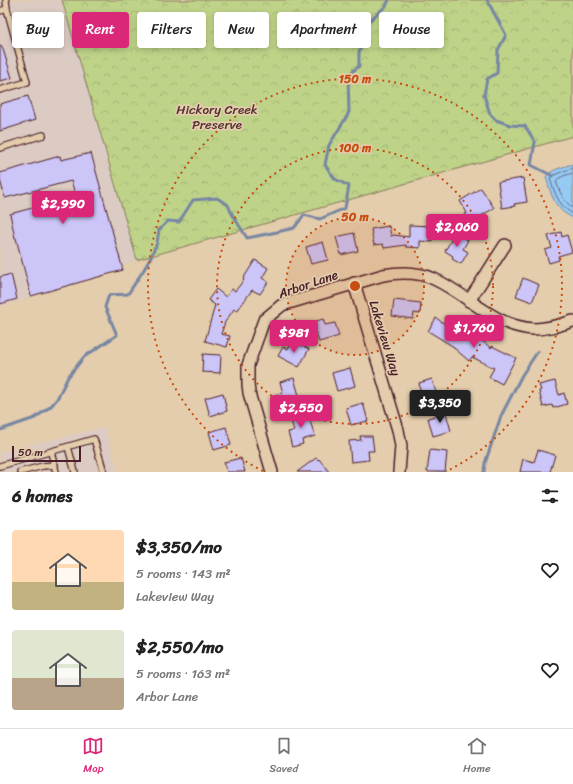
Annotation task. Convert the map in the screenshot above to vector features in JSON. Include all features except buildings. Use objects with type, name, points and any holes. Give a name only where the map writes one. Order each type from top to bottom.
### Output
[{"type":"street","points":[[469,301],[504,245]]},
{"type":"street","name":"Arbor Lane","points":[[272,472],[249,393],[248,365],[264,320],[282,305],[354,283],[391,273],[400,273],[433,278],[503,322],[534,329],[572,324]]},
{"type":"street","name":"Lakeview Way","points":[[354,283],[398,430],[401,446],[399,472]]},
{"type":"lane","points":[[0,90],[27,82],[7,9],[6,0]]},
{"type":"lane","points":[[0,11],[7,9]]},
{"type":"lane","points":[[0,148],[43,135]]},
{"type":"lane","points":[[0,466],[94,440],[104,472]]},
{"type":"lane","points":[[68,447],[75,472]]},
{"type":"lane","points":[[51,452],[56,472]]},
{"type":"lane","points":[[20,472],[43,466],[55,465]]},
{"type":"shaded area","points":[[0,0],[62,0],[72,35],[72,48],[76,48],[137,260],[0,307]]},
{"type":"shaded area","points":[[105,427],[118,472],[0,472],[0,452]]},
{"type":"green space","name":"Hickory Creek Preserve","points":[[62,0],[573,0],[573,136],[137,260],[76,48],[129,48],[129,12],[72,12],[72,35]]},
{"type":"water","points":[[573,164],[573,218],[563,212],[556,204],[546,177],[554,170]]},
{"type":"waterway","points":[[0,430],[35,418],[51,406],[57,399],[68,377],[84,357],[117,335],[105,307],[109,295],[128,294],[150,259],[157,243],[159,230],[168,221],[179,222],[193,200],[217,198],[228,205],[247,238],[294,228],[304,215],[320,219],[345,208],[349,186],[335,179],[325,165],[329,145],[349,112],[348,75],[359,66],[359,52],[364,42],[362,27],[386,6],[389,0]]},
{"type":"waterway","points":[[487,0],[506,35],[498,50],[497,73],[487,79],[484,95],[490,114],[496,120],[510,125],[525,126],[535,142],[531,165],[551,175]]},
{"type":"waterway","points":[[484,472],[485,463],[501,416],[522,375],[538,351]]}]
